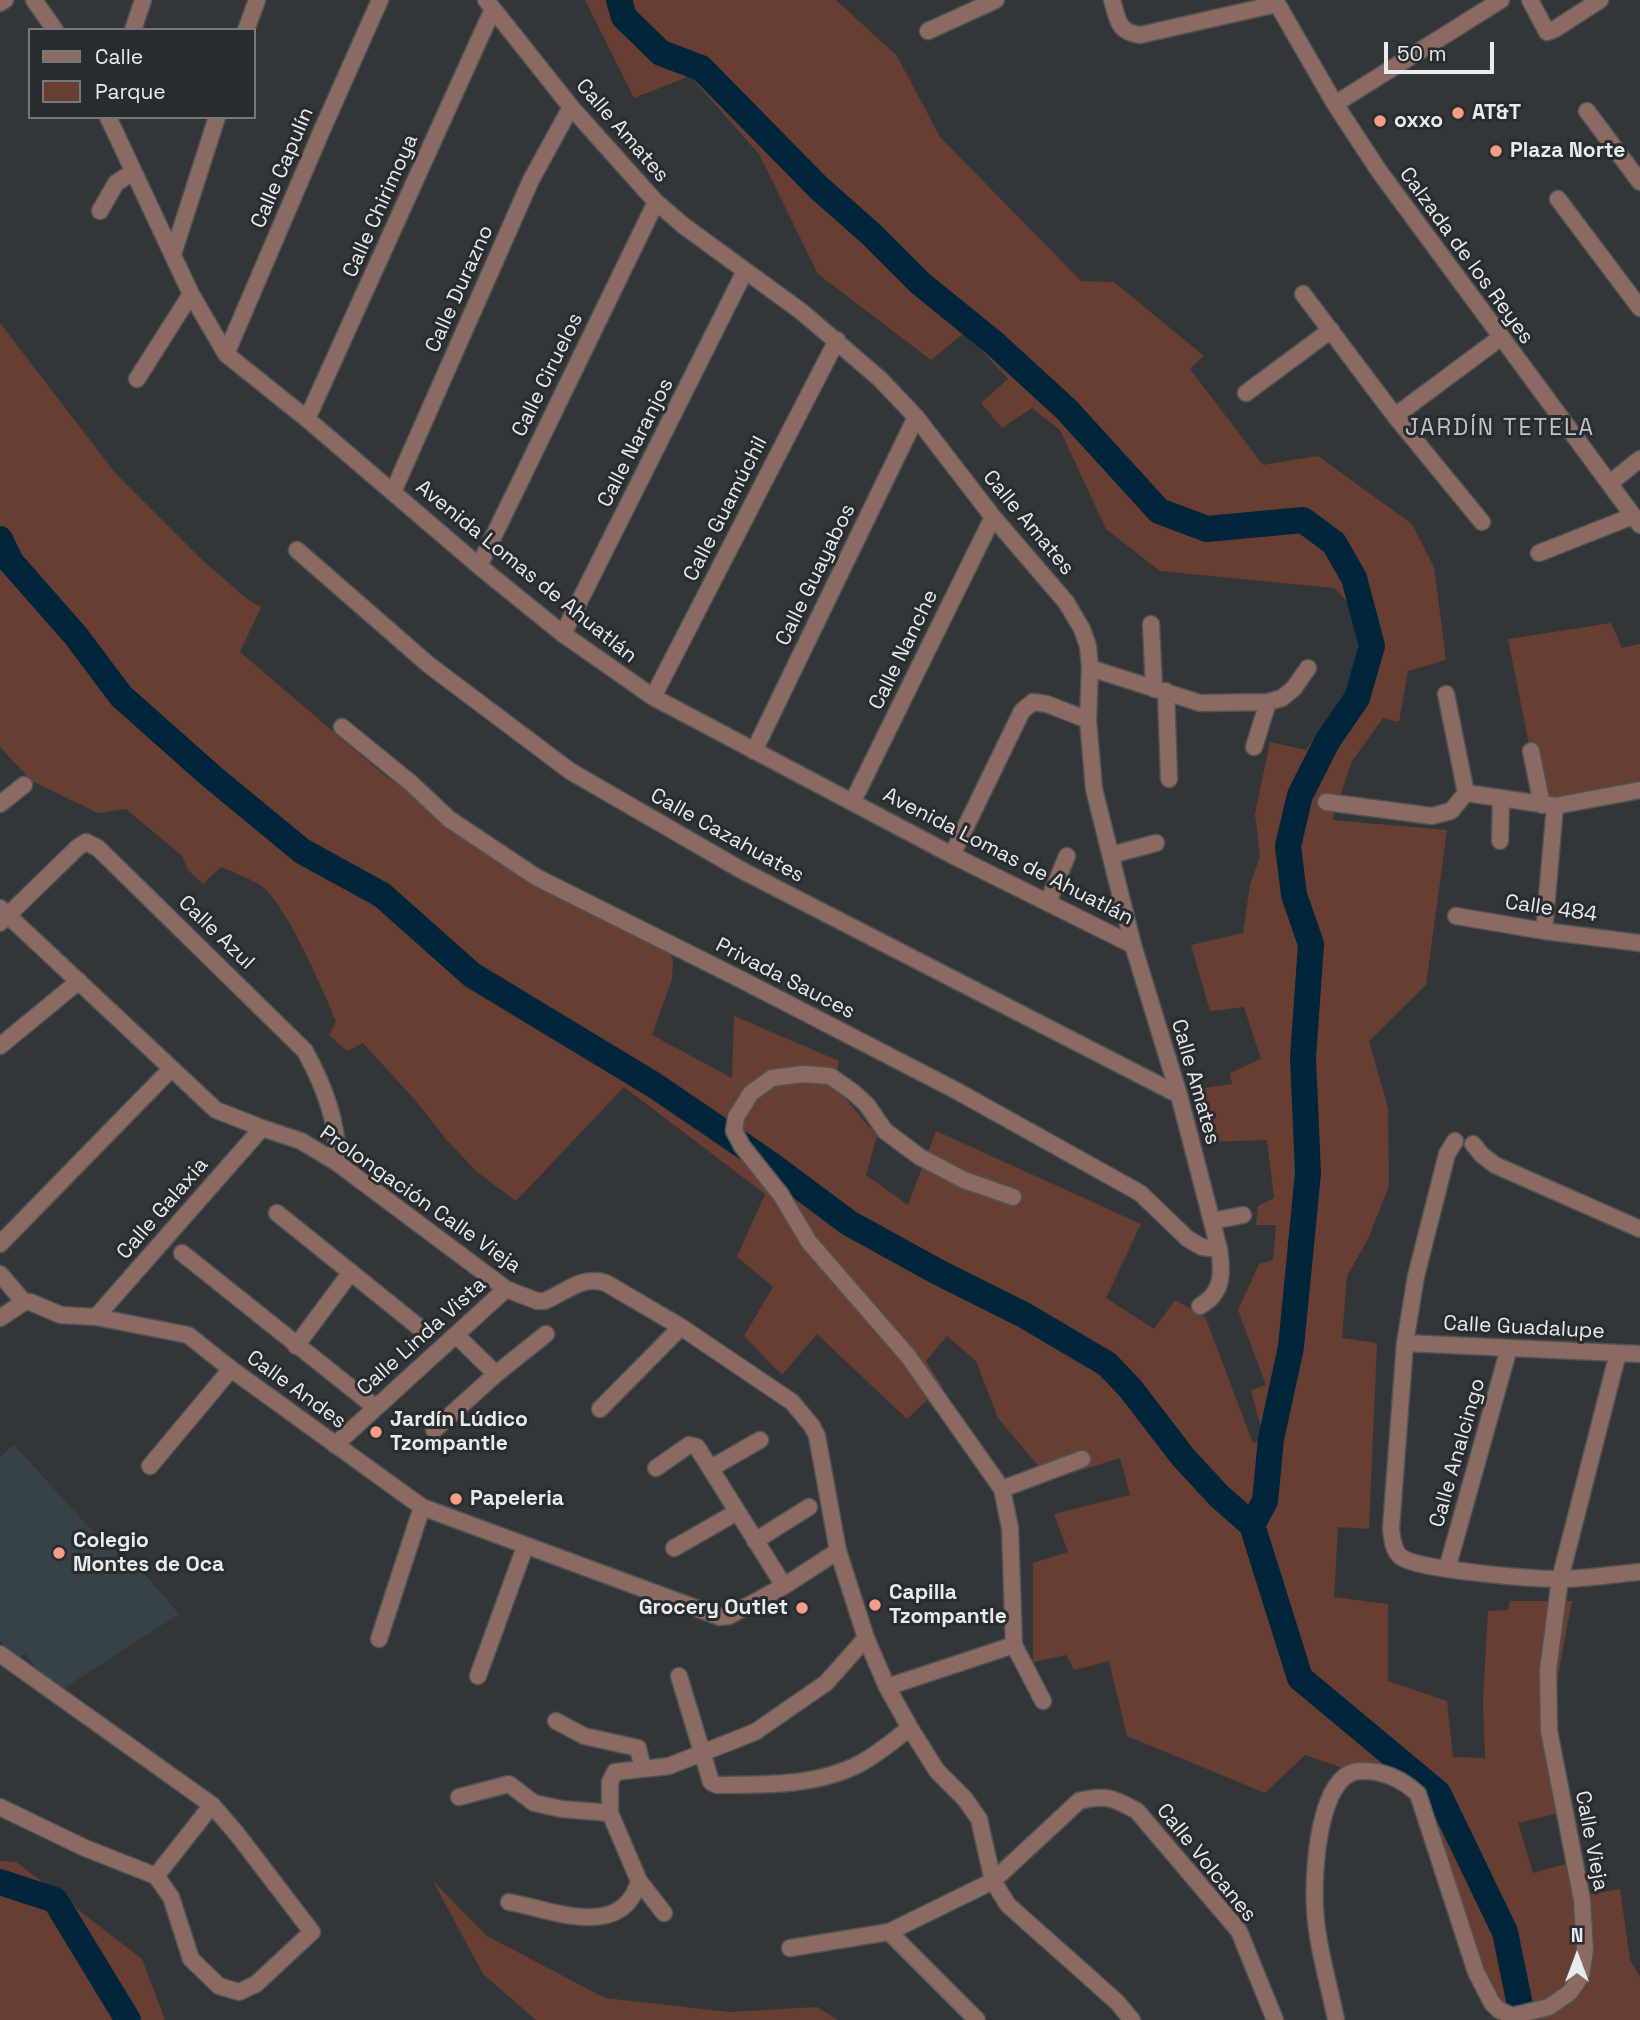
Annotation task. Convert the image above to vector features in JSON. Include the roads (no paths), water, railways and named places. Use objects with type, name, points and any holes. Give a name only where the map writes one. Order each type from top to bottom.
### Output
[{"type":"street","points":[[0,3],[5,0]]},
{"type":"street","points":[[34,0],[54,28]]},
{"type":"street","points":[[134,28],[143,0]]},
{"type":"street","points":[[247,28],[257,0]]},
{"type":"street","name":"Calle Capulín","points":[[226,354],[380,0]]},
{"type":"street","points":[[928,31],[996,0]]},
{"type":"street","points":[[1112,0],[1120,26],[1127,34],[1140,35],[1276,2]]},
{"type":"street","points":[[1335,104],[1500,0]]},
{"type":"street","points":[[1530,0],[1547,32],[1600,0]]},
{"type":"street","name":"Calzada de los Reyes","points":[[1276,2],[1335,104],[1379,171],[1500,338],[1610,482],[1636,521]]},
{"type":"street","name":"Calle Amates","points":[[489,4],[572,107],[656,202],[836,340],[880,379],[916,418],[993,517],[1066,601],[1082,629],[1088,646],[1090,668],[1088,720],[1094,789],[1133,945],[1178,1095],[1222,1265],[1220,1283],[1211,1300],[1200,1306]]},
{"type":"street","name":"Calle Chirimoya","points":[[307,419],[489,4]]},
{"type":"street","name":"Calle Durazno","points":[[393,492],[531,180],[572,107]]},
{"type":"street","points":[[1587,111],[1640,182]]},
{"type":"street","name":"Avenida Lomas de Ahuatlán","points":[[109,119],[191,294],[226,354],[563,634],[653,697],[952,855],[1133,945]]},
{"type":"street","points":[[173,254],[217,119]]},
{"type":"street","points":[[100,211],[116,183],[133,173]]},
{"type":"street","points":[[1558,200],[1640,308]]},
{"type":"street","name":"Calle Ciruelos","points":[[479,566],[656,202]]},
{"type":"street","name":"Calle Naranjos","points":[[563,634],[746,271]]},
{"type":"street","points":[[1303,293],[1395,416],[1482,522]]},
{"type":"street","points":[[137,379],[191,294]]},
{"type":"street","points":[[1245,393],[1331,330]]},
{"type":"street","points":[[1395,416],[1500,338]]},
{"type":"street","name":"Calle Guamúchil","points":[[653,697],[836,340]]},
{"type":"street","name":"Calle Guayabos","points":[[754,751],[916,418]]},
{"type":"street","points":[[1610,482],[1640,459]]},
{"type":"street","name":"Calle Nanche","points":[[853,801],[993,517]]},
{"type":"street","points":[[1539,554],[1636,521]]},
{"type":"street","name":"Calle Cazahuates","points":[[297,550],[429,665],[570,771],[743,871],[1178,1095]]},
{"type":"street","points":[[1151,624],[1169,779]]},
{"type":"street","points":[[1090,668],[1199,703],[1268,702],[1282,698],[1294,688],[1308,668]]},
{"type":"street","points":[[1446,694],[1466,793]]},
{"type":"street","points":[[952,855],[1021,711],[1032,702],[1046,704],[1088,720]]},
{"type":"street","points":[[1254,747],[1268,702]]},
{"type":"street","name":"Privada Sauces","points":[[342,727],[412,784],[449,819],[536,877],[957,1091],[1140,1193],[1188,1239],[1202,1247],[1219,1249]]},
{"type":"street","points":[[1531,751],[1548,805],[1544,931]]},
{"type":"street","points":[[0,804],[24,785]]},
{"type":"street","points":[[1466,793],[1548,805],[1640,790]]},
{"type":"street","points":[[1326,802],[1432,816],[1451,811],[1466,793]]},
{"type":"street","points":[[1500,841],[1501,798]]},
{"type":"street","name":"Calle Azul","points":[[3,915],[78,846],[86,842],[98,848],[305,1052],[314,1068],[334,1125],[336,1163]]},
{"type":"street","points":[[1111,855],[1156,843]]},
{"type":"street","points":[[1048,902],[1067,856]]},
{"type":"street","name":"Prolongación Calle Vieja","points":[[3,915],[79,981],[216,1110],[301,1141],[336,1163],[506,1289],[537,1301],[544,1301],[582,1281],[597,1280],[681,1327],[792,1402],[817,1436],[838,1551],[866,1638],[887,1687],[910,1728],[937,1771],[965,1799],[979,1819],[993,1881]]},
{"type":"street","name":"Calle 484","points":[[1457,915],[1544,931],[1640,943]]},
{"type":"street","points":[[0,1046],[79,981]]},
{"type":"street","points":[[0,1244],[171,1069]]},
{"type":"street","points":[[1013,1196],[964,1180],[920,1157],[885,1130],[853,1091],[830,1076],[803,1074],[772,1078],[751,1093],[736,1117],[734,1131],[781,1195],[810,1242],[908,1356],[1002,1489],[1010,1528],[1014,1645],[1043,1702]]},
{"type":"street","name":"Calle Galaxia","points":[[96,1317],[262,1128]]},
{"type":"street","points":[[1455,1141],[1447,1154],[1416,1276],[1405,1343],[1391,1528],[1398,1555],[1408,1561],[1447,1569],[1560,1579],[1640,1572]]},
{"type":"street","points":[[1473,1144],[1495,1165],[1640,1229]]},
{"type":"street","points":[[276,1213],[425,1332]]},
{"type":"street","points":[[1212,1221],[1243,1215]]},
{"type":"street","points":[[182,1253],[375,1407]]},
{"type":"street","points":[[296,1346],[351,1272]]},
{"type":"street","points":[[0,1274],[24,1302],[0,1318]]},
{"type":"street","name":"Calle Linda Vista","points":[[335,1445],[506,1289]]},
{"type":"street","name":"Calle Andes","points":[[24,1302],[61,1315],[96,1317],[188,1335],[422,1507],[720,1617],[729,1616],[784,1586],[838,1551]]},
{"type":"street","points":[[600,1409],[681,1327]]},
{"type":"street","points":[[434,1430],[496,1374],[546,1334]]},
{"type":"street","points":[[457,1336],[496,1374]]},
{"type":"street","name":"Calle Guadalupe","points":[[1405,1343],[1640,1354]]},
{"type":"street","name":"Calle Analcingo","points":[[1447,1569],[1509,1348]]},
{"type":"street","name":"Calle Vieja","points":[[1336,2020],[1316,1918],[1317,1855],[1328,1800],[1333,1789],[1348,1774],[1361,1771],[1392,1775],[1418,1794],[1476,1972],[1492,2003],[1499,2010],[1512,2016],[1539,2011],[1569,1993],[1581,1975],[1585,1950],[1582,1900],[1549,1731],[1548,1670],[1560,1579],[1618,1353]]},
{"type":"street","points":[[150,1466],[231,1369]]},
{"type":"street","points":[[711,1468],[760,1440]]},
{"type":"street","points":[[656,1468],[688,1445],[693,1445],[711,1468],[784,1586]]},
{"type":"street","points":[[1002,1489],[1082,1459]]},
{"type":"street","points":[[379,1639],[422,1507]]},
{"type":"street","points":[[755,1541],[810,1507]]},
{"type":"street","points":[[674,1548],[737,1513]]},
{"type":"street","points":[[478,1676],[525,1547]]},
{"type":"street","points":[[664,1913],[639,1881],[610,1813],[610,1783],[615,1772],[669,1766],[755,1732],[826,1683],[866,1638]]},
{"type":"street","points":[[887,1687],[1014,1645]]},
{"type":"street","points":[[0,1654],[212,1805],[313,1933],[256,1983],[239,1992],[219,1986],[191,1959],[171,1897],[156,1875],[85,1847],[0,1807]]},
{"type":"street","points":[[679,1676],[711,1782],[714,1784],[774,1785],[836,1773],[864,1761],[910,1728]]},
{"type":"street","points":[[556,1721],[584,1736],[638,1748],[643,1769]]},
{"type":"street","points":[[459,1797],[509,1784],[534,1803],[562,1809],[610,1813]]},
{"type":"street","name":"Calle Volcanes","points":[[790,1948],[889,1932],[993,1881],[1079,1801],[1098,1796],[1119,1801],[1137,1811],[1238,1931],[1275,2020]]},
{"type":"street","points":[[156,1875],[212,1805]]},
{"type":"street","points":[[509,1902],[593,1919],[618,1912],[635,1895],[639,1881]]},
{"type":"street","points":[[993,1881],[1009,1905],[1117,2002],[1132,2020]]},
{"type":"street","points":[[889,1932],[977,2020]]},
{"type":"waterway","points":[[0,539],[11,562],[76,636],[121,696],[211,776],[302,851],[382,895],[472,975],[654,1085],[770,1164],[849,1223],[1024,1315],[1107,1364],[1130,1388],[1183,1457],[1219,1496],[1252,1525],[1265,1501],[1271,1439],[1291,1347],[1308,1173],[1303,1058],[1311,944],[1294,895],[1288,846],[1300,795],[1328,740],[1357,698],[1372,646],[1354,578],[1334,543],[1303,520],[1207,529],[1159,511],[1066,409],[994,343],[920,283],[871,234],[819,188],[701,68],[661,53],[624,17],[619,0]]},
{"type":"waterway","points":[[1252,1525],[1300,1678],[1438,1793],[1505,1932],[1523,2020]]},
{"type":"waterway","points":[[0,1882],[55,1900],[128,2020]]},
{"type":"place","name":"AT&T","points":[[1458,113]]},
{"type":"place","name":"oxxo","points":[[1380,121]]},
{"type":"place","name":"Plaza Norte","points":[[1496,151]]},
{"type":"place","name":"Jardín Lúdico Tzompantle","points":[[376,1432]]},
{"type":"place","name":"Papeleria","points":[[456,1499]]},
{"type":"place","name":"Colegio Montes de Oca","points":[[59,1553]]},
{"type":"place","name":"Capilla Tzompantle","points":[[875,1605]]},
{"type":"place","name":"Grocery Outlet","points":[[802,1608]]},
{"type":"district","name":"JARDÍN TETELA","points":[[1500,429]]}]
